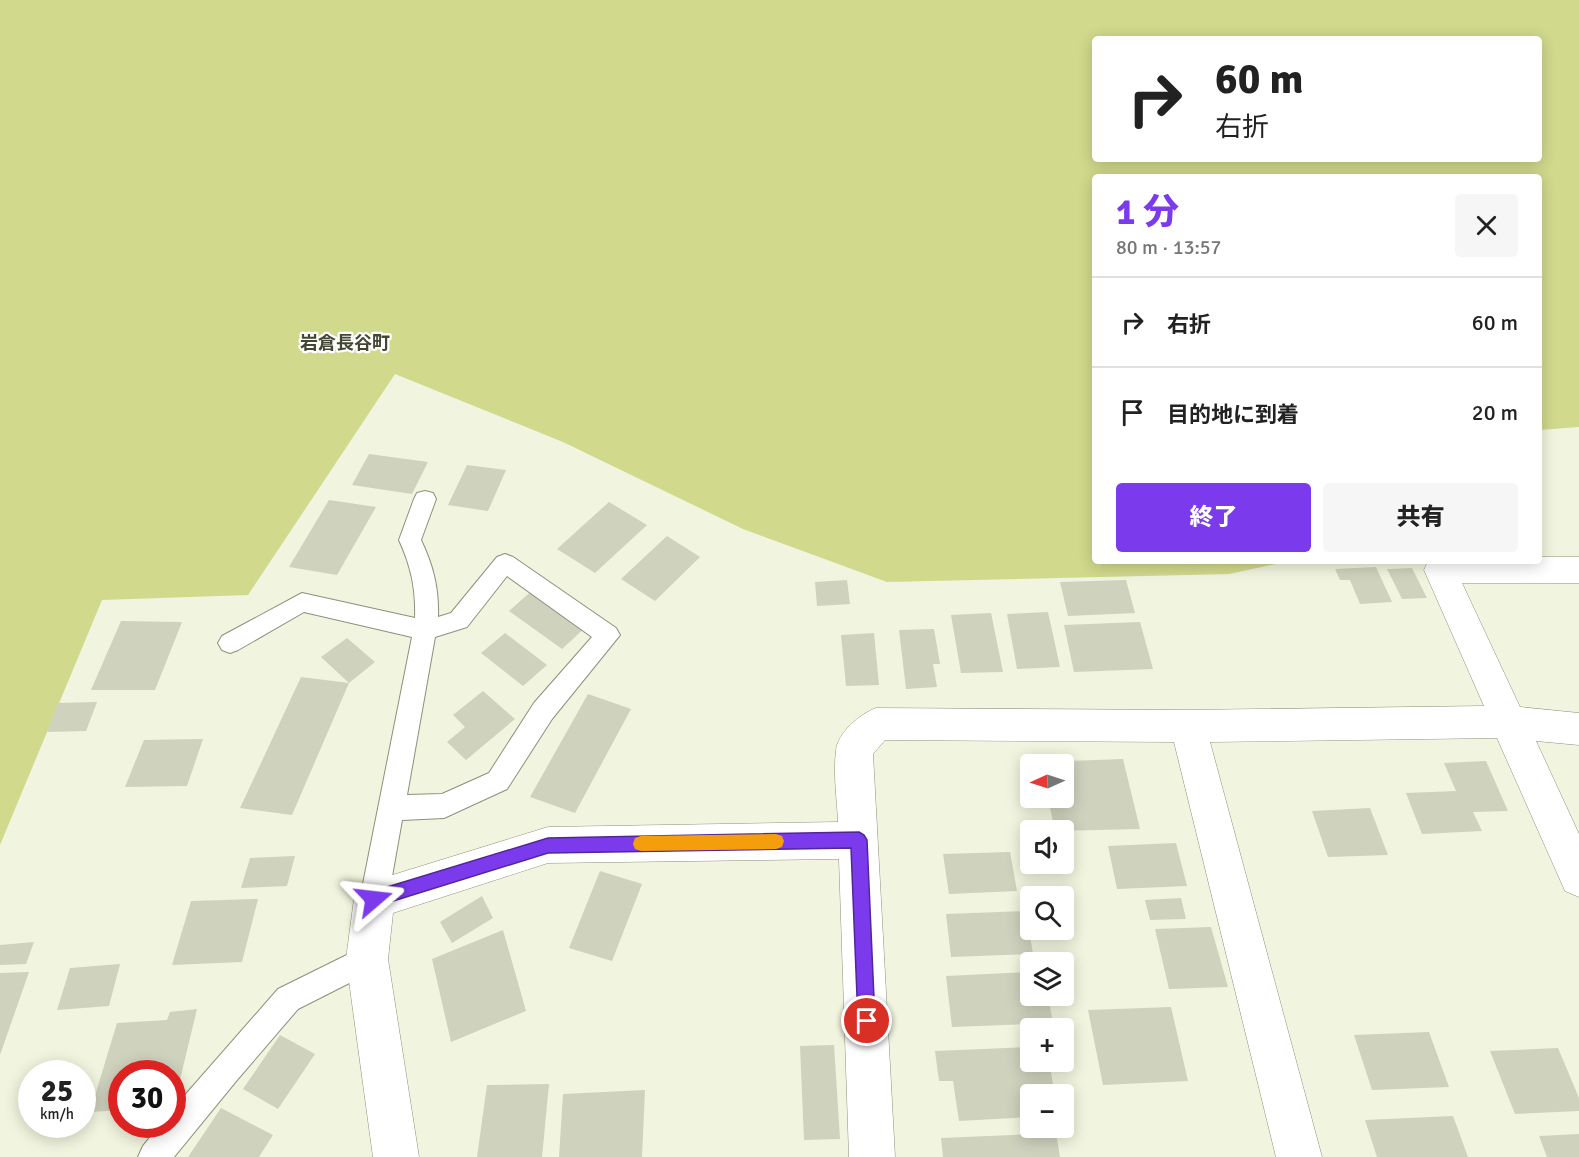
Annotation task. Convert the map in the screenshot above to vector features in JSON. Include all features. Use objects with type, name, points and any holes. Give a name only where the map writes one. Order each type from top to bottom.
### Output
[{"type":"street","points":[[1579,570],[1440,570],[1579,878]]},
{"type":"street","points":[[872,1157],[854,749],[876,724],[1188,726],[1508,722],[1579,729]]},
{"type":"street","points":[[1188,726],[1299,1157]]},
{"type":"street","points":[[396,1157],[367,959],[374,899],[548,845],[859,840]]},
{"type":"lane","points":[[374,899],[425,630],[428,597],[420,560],[410,540],[425,499]]},
{"type":"lane","points":[[230,643],[303,602],[425,630],[459,620],[505,563],[608,635],[543,711],[498,781],[444,806],[391,808]]},
{"type":"lane","points":[[154,1157],[226,1069],[288,999],[367,959]]},
{"type":"green space","points":[[0,0],[1579,0],[1579,427],[1542,430],[1542,174],[1092,174],[1092,564],[1276,564],[1229,574],[887,582],[743,529],[563,442],[395,374],[248,595],[102,600],[0,845]]},
{"type":"building","points":[[369,454],[428,462],[412,494],[352,485]]},
{"type":"building","points":[[467,465],[506,470],[488,511],[448,505]]},
{"type":"building","points":[[329,500],[376,507],[337,575],[289,567]]},
{"type":"building","points":[[609,502],[647,525],[595,573],[557,549]]},
{"type":"building","points":[[667,536],[700,557],[655,601],[621,579]]},
{"type":"building","points":[[1376,567],[1392,602],[1360,604],[1350,580],[1340,580],[1335,569]]},
{"type":"building","points":[[1412,568],[1427,598],[1402,599],[1387,569]]},
{"type":"building","points":[[847,580],[850,604],[817,606],[815,582]]},
{"type":"building","points":[[1126,580],[1135,613],[1068,616],[1060,582]]},
{"type":"building","points":[[535,588],[588,625],[562,649],[509,611]]},
{"type":"building","points":[[1048,612],[1060,667],[1017,669],[1007,614]]},
{"type":"building","points":[[991,613],[1003,672],[961,673],[951,615]]},
{"type":"building","points":[[121,621],[182,622],[155,690],[91,690]]},
{"type":"building","points":[[1140,622],[1153,669],[1074,672],[1064,625]]},
{"type":"building","points":[[934,629],[940,664],[933,664],[937,687],[906,689],[899,630]]},
{"type":"building","points":[[505,633],[547,665],[523,686],[481,653]]},
{"type":"building","points":[[874,633],[879,685],[846,686],[841,635]]},
{"type":"building","points":[[347,638],[375,662],[349,683],[321,657]]},
{"type":"building","points":[[301,677],[349,683],[292,815],[240,808]]},
{"type":"building","points":[[483,691],[515,719],[466,760],[447,742],[465,727],[453,715]]},
{"type":"building","points":[[588,694],[631,709],[575,813],[530,797]]},
{"type":"building","points":[[97,702],[86,731],[47,732],[58,703]]},
{"type":"building","points":[[203,739],[187,786],[125,787],[144,740]]},
{"type":"building","points":[[1123,759],[1140,829],[1074,831],[1074,820],[1053,820],[1050,808],[1074,808],[1074,761]]},
{"type":"building","points":[[1486,761],[1508,811],[1473,812],[1482,831],[1422,834],[1406,793],[1456,791],[1444,763]]},
{"type":"building","points":[[1370,808],[1388,855],[1328,857],[1312,811]]},
{"type":"building","points":[[1176,843],[1187,886],[1117,889],[1108,846]]},
{"type":"building","points":[[1010,852],[1017,891],[949,894],[943,854]]},
{"type":"building","points":[[295,856],[287,886],[241,888],[250,858]]},
{"type":"building","points":[[600,871],[642,884],[612,961],[569,948]]},
{"type":"building","points":[[482,896],[493,918],[452,943],[440,922]]},
{"type":"building","points":[[1181,898],[1186,919],[1150,920],[1145,900]]},
{"type":"building","points":[[258,899],[242,962],[172,965],[191,901]]},
{"type":"building","points":[[1020,911],[1020,940],[1031,940],[1033,952],[951,957],[946,914]]},
{"type":"building","points":[[1211,927],[1228,987],[1169,989],[1155,929]]},
{"type":"building","points":[[503,930],[526,1011],[451,1042],[432,959]]},
{"type":"building","points":[[34,942],[26,964],[0,965],[0,945]]},
{"type":"building","points":[[120,964],[109,1006],[57,1010],[70,968]]},
{"type":"building","points":[[29,972],[0,1055],[0,973]]},
{"type":"building","points":[[1020,972],[1020,1006],[1050,1006],[1052,1018],[1020,1018],[1020,1024],[952,1027],[946,976]]},
{"type":"building","points":[[1171,1007],[1188,1081],[1103,1085],[1088,1010]]},
{"type":"building","points":[[197,1009],[185,1060],[108,1060],[108,1111],[96,1112],[96,1092],[117,1023],[167,1020],[170,1012]]},
{"type":"building","points":[[1429,1032],[1449,1087],[1372,1090],[1354,1035]]},
{"type":"building","points":[[280,1035],[315,1054],[278,1109],[243,1089]]},
{"type":"building","points":[[834,1045],[840,1139],[804,1140],[800,1046]]},
{"type":"building","points":[[1020,1047],[1020,1072],[1051,1072],[1053,1084],[1020,1084],[1020,1118],[959,1121],[953,1081],[939,1081],[935,1051]]},
{"type":"building","points":[[1558,1048],[1579,1098],[1579,1111],[1515,1114],[1490,1051]]},
{"type":"building","points":[[549,1084],[542,1157],[477,1157],[487,1085]]},
{"type":"building","points":[[645,1090],[642,1157],[559,1157],[563,1094]]},
{"type":"building","points":[[221,1108],[273,1135],[259,1157],[188,1157]]},
{"type":"building","points":[[1453,1116],[1468,1157],[1377,1157],[1365,1120]]},
{"type":"building","points":[[1579,1134],[1579,1157],[1547,1157],[1539,1136]]},
{"type":"building","points":[[1020,1135],[1020,1138],[1057,1138],[1060,1157],[943,1157],[941,1138]]},
{"type":"slow traffic","points":[[641,844],[776,841]]},
{"type":"district","name":"岩倉長谷町","points":[[345,343]]},
{"type":"route","points":[[374,899],[548,845],[859,840],[867,1021]]}]
